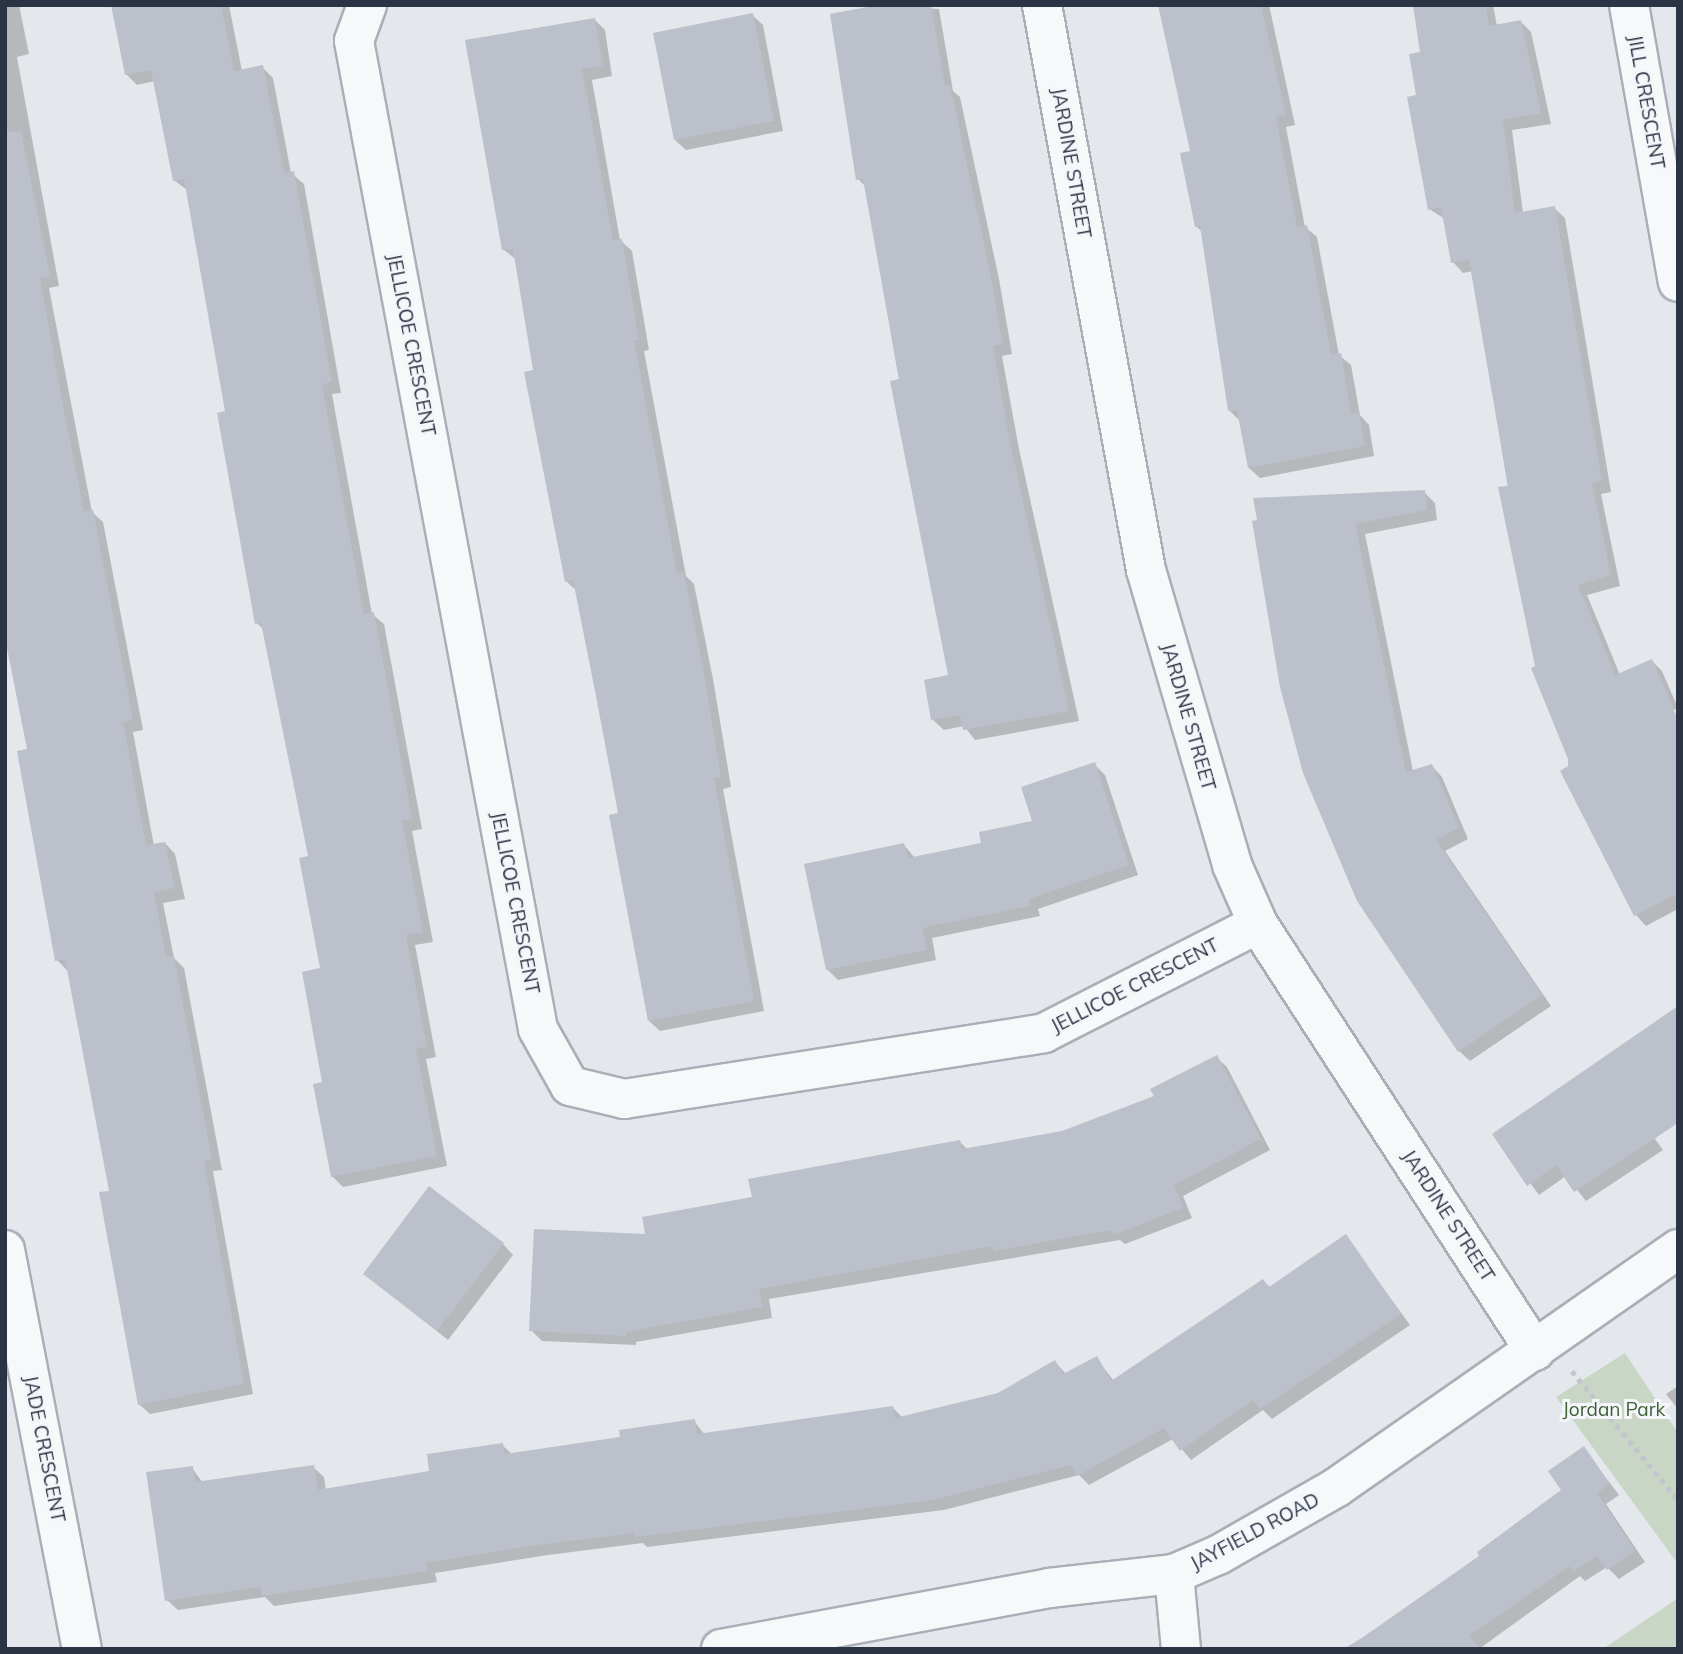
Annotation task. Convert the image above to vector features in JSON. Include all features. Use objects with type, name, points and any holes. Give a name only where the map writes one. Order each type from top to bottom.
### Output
[{"type":"street","name":"JELLICOE CRESCENT","points":[[367,5],[354,41],[538,1029],[570,1086],[624,1099],[1044,1033],[1258,924]]},
{"type":"street","name":"JARDINE STREET","points":[[1041,5],[1146,570],[1232,865],[1258,924],[1535,1350]]},
{"type":"street","name":"JILL CRESCENT","points":[[1629,5],[1678,282]]},
{"type":"street","name":"JAYFIELD ROAD","points":[[721,1649],[1049,1588],[1174,1574],[1218,1555],[1338,1487],[1678,1249]]},
{"type":"street","name":"JADE CRESCENT","points":[[5,1250],[82,1649]]},
{"type":"street","points":[[1174,1574],[1181,1649]]},
{"type":"path","points":[[1535,1350],[1568,1366],[1678,1500]]},
{"type":"green space","name":"Jordan Park","points":[[1625,1353],[1678,1433],[1678,1564],[1556,1397]]},
{"type":"green space","points":[[1678,1598],[1678,1649],[1603,1649]]},
{"type":"building","points":[[111,5],[221,5],[234,71],[263,65],[284,173],[294,171],[332,382],[322,384],[364,614],[374,612],[412,819],[402,821],[423,932],[406,935],[427,1047],[416,1048],[437,1156],[331,1177],[313,1084],[322,1082],[302,972],[320,968],[299,858],[308,856],[261,623],[255,624],[217,413],[225,411],[184,179],[173,181],[151,70],[125,75]]},
{"type":"building","points":[[878,5],[931,5],[945,86],[950,85],[989,267],[1003,344],[993,346],[1009,437],[1069,711],[963,730],[960,715],[931,720],[924,680],[948,675],[890,381],[899,379],[863,179],[856,180],[830,14]]},
{"type":"building","points":[[1158,5],[1261,5],[1286,115],[1276,116],[1297,227],[1307,225],[1331,355],[1341,353],[1351,414],[1359,412],[1365,446],[1248,468],[1237,410],[1228,411],[1200,226],[1195,227],[1180,153],[1190,151]]},
{"type":"building","points":[[1413,5],[1486,5],[1489,26],[1521,20],[1541,113],[1503,120],[1515,213],[1555,206],[1602,481],[1592,483],[1611,575],[1578,585],[1615,675],[1652,659],[1678,720],[1678,893],[1634,916],[1560,771],[1568,766],[1568,759],[1531,668],[1535,666],[1498,487],[1508,486],[1469,260],[1451,263],[1441,207],[1428,210],[1407,97],[1416,95],[1409,54],[1420,52]]},
{"type":"building","points":[[753,13],[774,121],[674,140],[653,33]]},
{"type":"building","points":[[595,18],[603,66],[582,69],[613,240],[622,239],[639,340],[634,340],[677,573],[684,572],[703,667],[721,777],[714,778],[754,1001],[648,1021],[609,815],[618,813],[596,696],[573,580],[565,582],[524,372],[533,370],[513,249],[502,250],[465,40]]},
{"type":"building","points":[[21,131],[50,276],[40,278],[63,406],[84,511],[93,510],[133,720],[123,722],[146,845],[165,842],[175,888],[154,892],[166,957],[174,956],[212,1160],[204,1161],[244,1384],[138,1405],[99,1192],[109,1191],[65,959],[55,961],[17,751],[27,749],[5,638],[5,132]]},
{"type":"building","points":[[1425,490],[1427,510],[1355,524],[1406,772],[1432,764],[1459,828],[1436,840],[1542,995],[1458,1052],[1357,901],[1303,773],[1280,687],[1252,521],[1257,520],[1253,498]]},
{"type":"building","points":[[1095,762],[1129,865],[1029,899],[1030,906],[922,928],[927,950],[826,970],[804,864],[904,843],[908,858],[981,843],[979,832],[1032,821],[1021,787]]},
{"type":"building","points":[[1678,1006],[1678,1123],[1574,1192],[1556,1165],[1527,1186],[1492,1134]]},
{"type":"building","points":[[1217,1055],[1261,1139],[1174,1185],[1183,1208],[1113,1235],[1111,1230],[994,1251],[993,1246],[759,1289],[763,1307],[626,1332],[626,1336],[529,1331],[534,1229],[645,1234],[642,1217],[752,1197],[748,1179],[960,1140],[962,1149],[1062,1131],[1154,1096],[1150,1089]]},
{"type":"building","points":[[429,1186],[504,1243],[437,1331],[363,1274]]},
{"type":"building","points":[[1346,1234],[1401,1314],[1260,1409],[1253,1400],[1180,1451],[1164,1428],[1077,1476],[1071,1465],[933,1500],[635,1537],[634,1533],[537,1545],[426,1563],[427,1571],[262,1596],[260,1587],[165,1601],[146,1472],[193,1466],[195,1482],[314,1465],[318,1490],[429,1471],[427,1454],[503,1443],[505,1454],[620,1437],[619,1430],[695,1419],[697,1434],[893,1406],[895,1418],[998,1393],[1055,1360],[1063,1374],[1097,1356],[1111,1381],[1263,1279],[1269,1287]]},
{"type":"building","points":[[1584,1446],[1610,1484],[1597,1493],[1635,1551],[1607,1570],[1597,1556],[1573,1572],[1570,1566],[1470,1635],[1480,1649],[1346,1649],[1479,1556],[1477,1552],[1561,1490],[1548,1471]]}]
